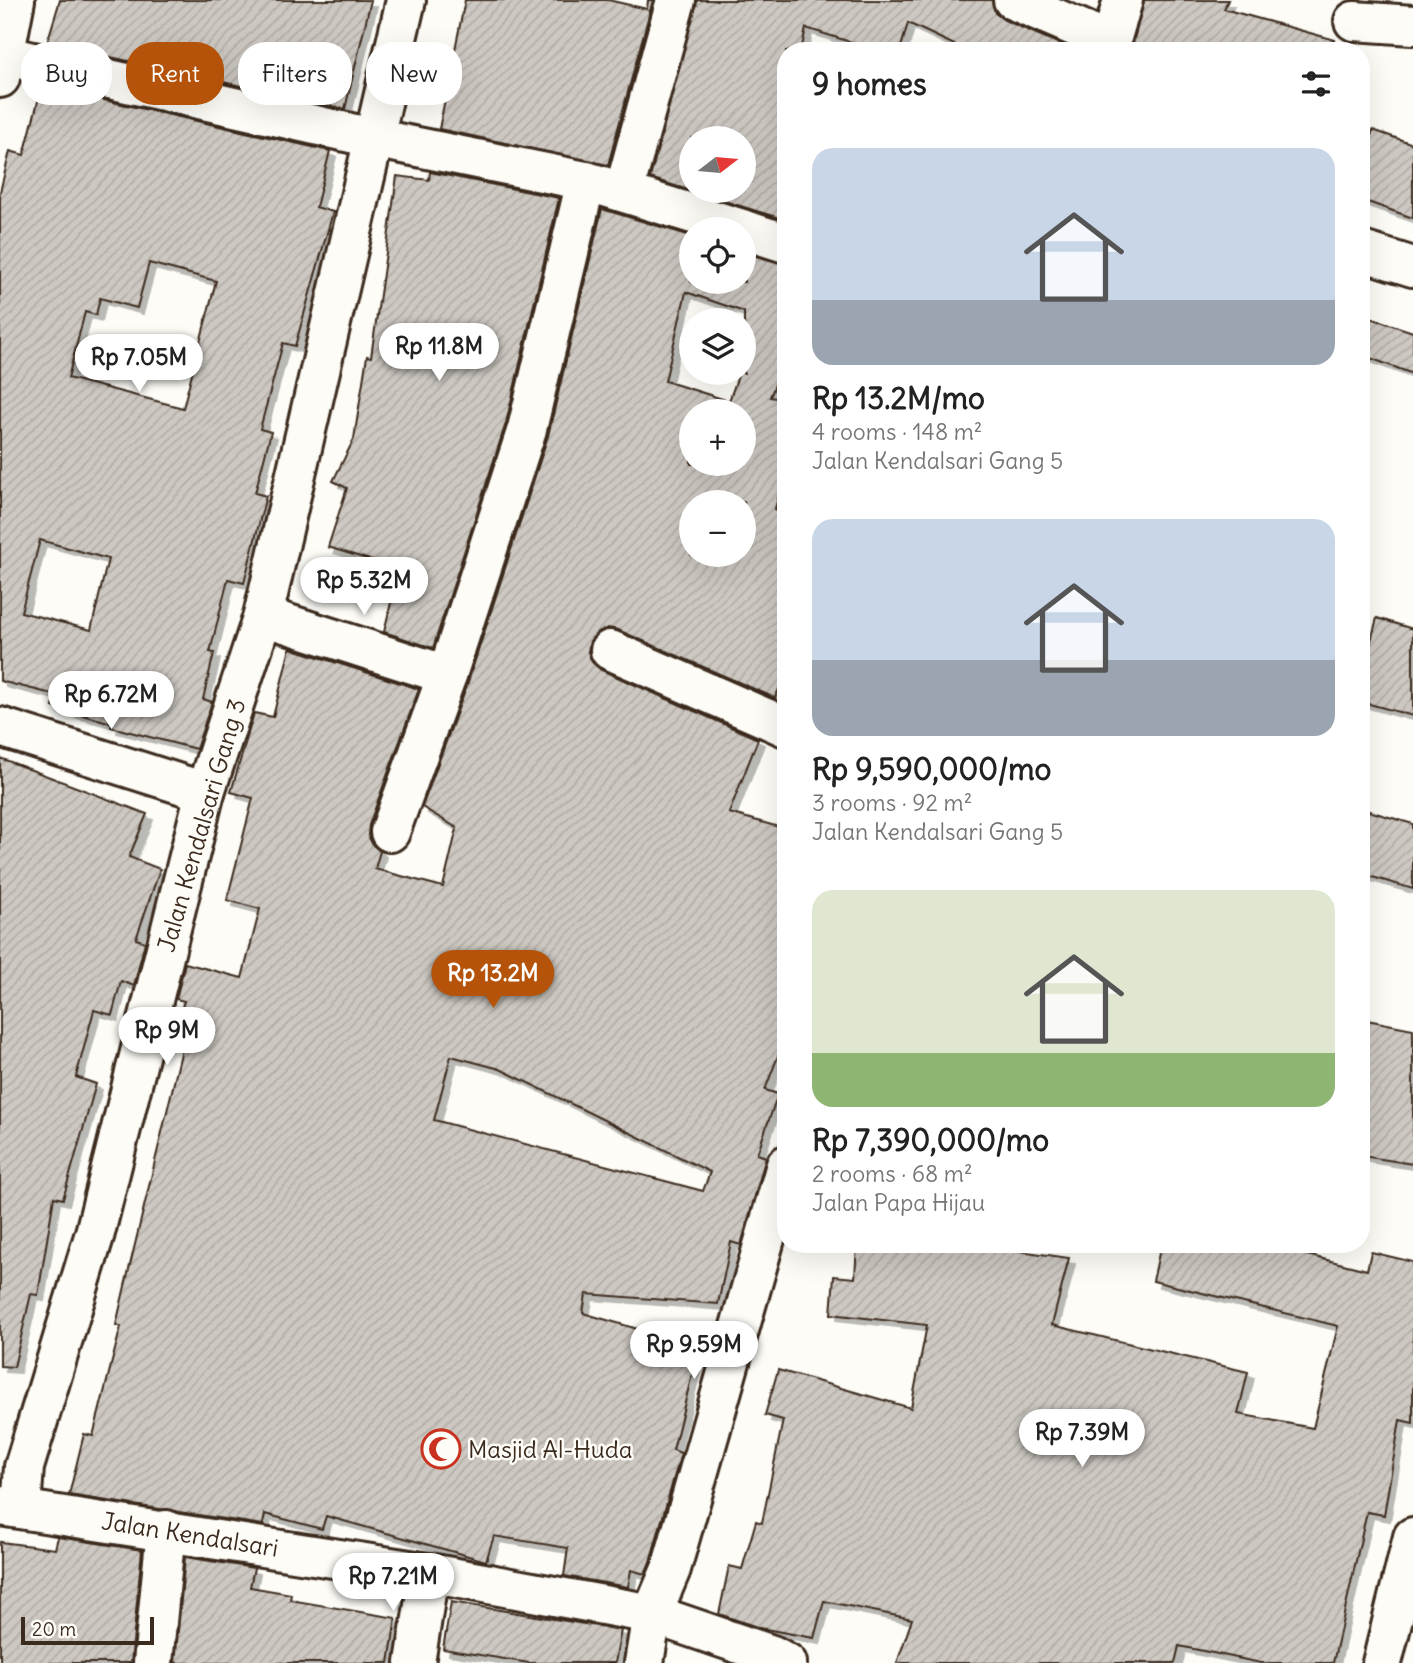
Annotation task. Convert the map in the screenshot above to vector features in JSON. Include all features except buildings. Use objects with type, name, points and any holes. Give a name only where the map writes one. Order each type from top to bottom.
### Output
[{"type":"street","points":[[15,0],[3,66],[586,181],[703,217]]},
{"type":"street","name":"Jalan Kendalsari Gang 3","points":[[10,1507],[95,1233],[205,792],[263,616],[406,0]]},
{"type":"street","points":[[624,191],[676,0]]},
{"type":"street","points":[[1013,0],[1101,42]]},
{"type":"street","points":[[1110,42],[1123,0]]},
{"type":"street","points":[[1354,21],[1413,24]]},
{"type":"street","points":[[390,831],[447,675],[527,429],[586,181]]},
{"type":"street","points":[[756,234],[777,240]]},
{"type":"street","points":[[1370,254],[1413,267]]},
{"type":"street","points":[[263,616],[447,675]]},
{"type":"street","points":[[610,650],[777,713]]},
{"type":"street","points":[[0,727],[205,792]]},
{"type":"street","points":[[645,1663],[652,1614],[671,1569],[777,1197]]},
{"type":"street","name":"Jalan Kendalsari","points":[[10,1507],[429,1573],[652,1614],[772,1655],[787,1663]]},
{"type":"street","points":[[153,1663],[166,1530]]},
{"type":"street","points":[[1381,1663],[1413,1537]]},
{"type":"street","points":[[415,1663],[429,1573]]},
{"type":"place","name":"Masjid Al-Huda","points":[[441,1449]]}]
